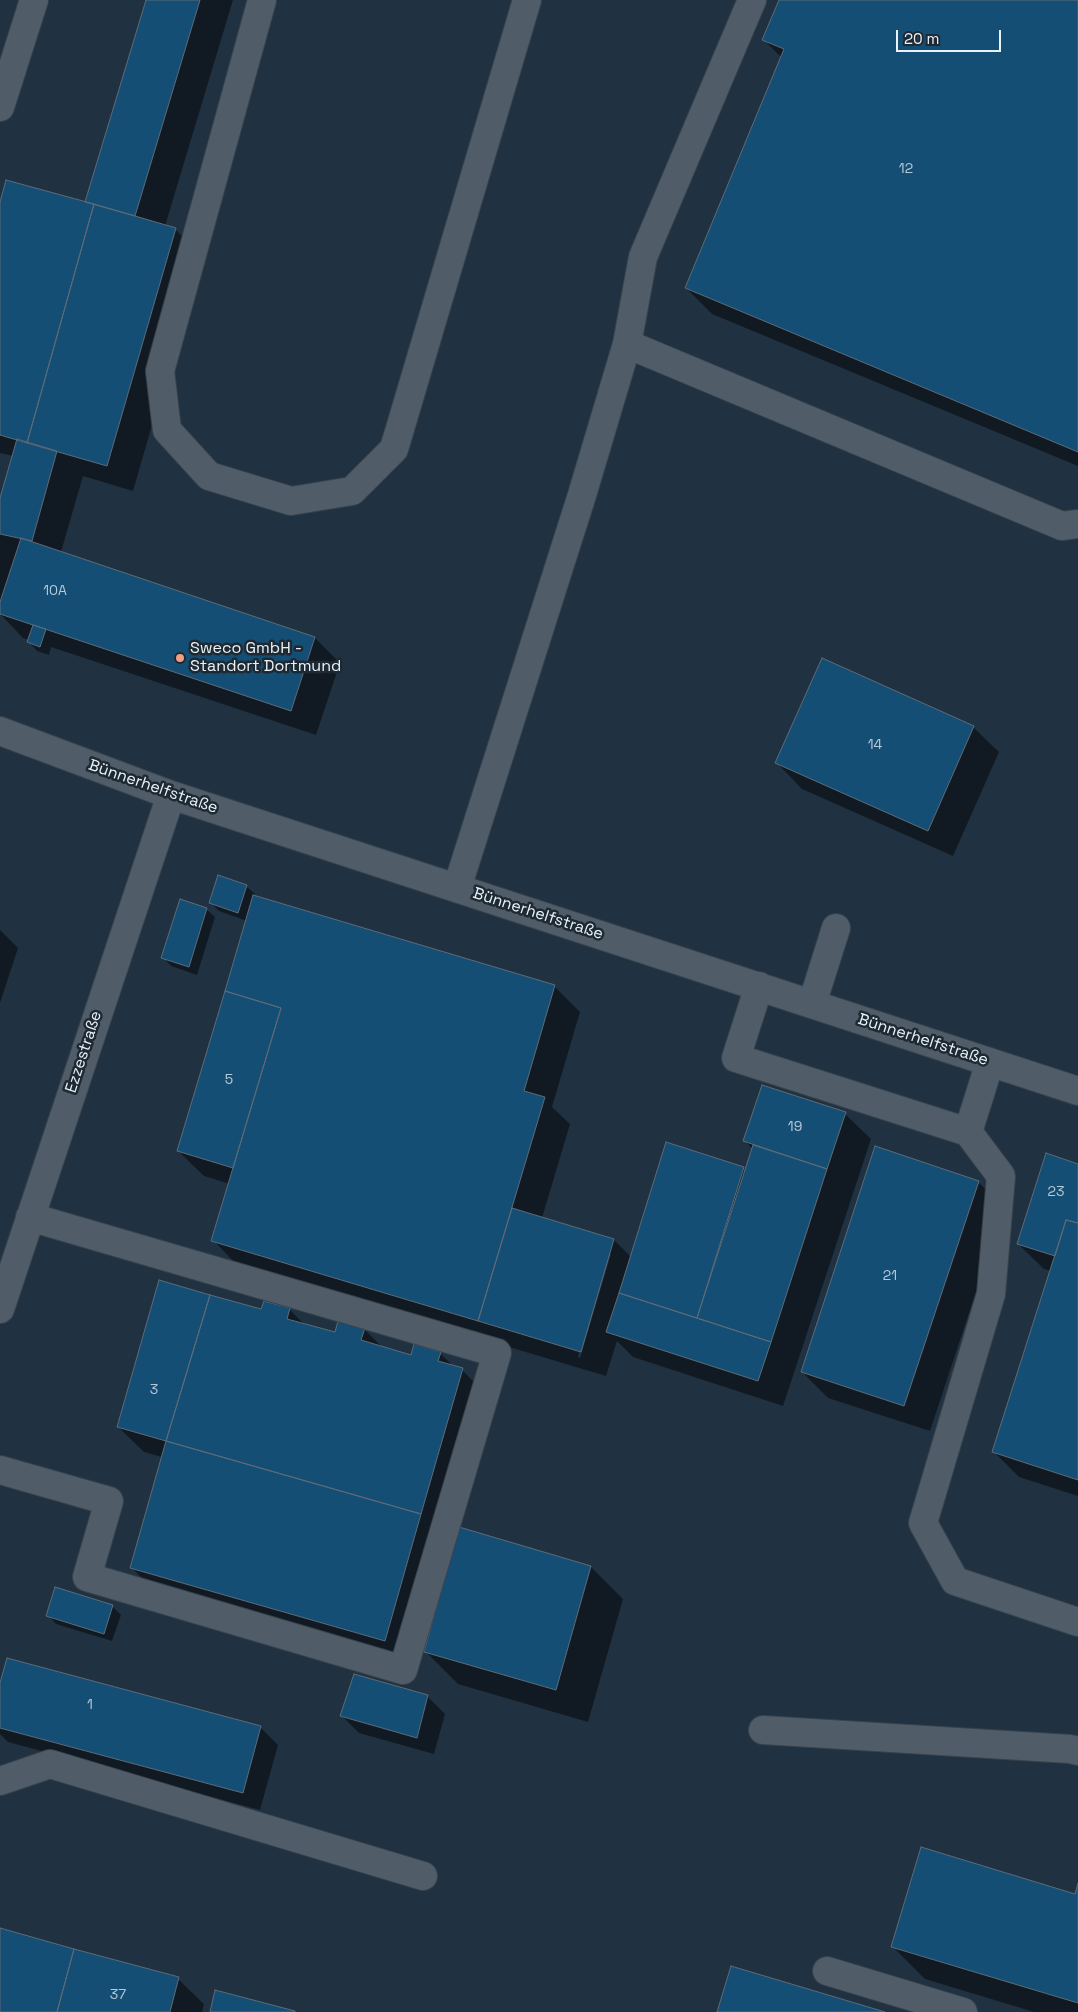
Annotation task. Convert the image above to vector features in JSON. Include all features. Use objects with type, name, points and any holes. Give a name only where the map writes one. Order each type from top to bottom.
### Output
[{"type":"street","points":[[0,107],[34,0]]},
{"type":"street","points":[[262,0],[160,371],[168,430],[209,476],[291,501],[352,491],[394,449],[526,0]]},
{"type":"street","points":[[457,888],[582,495],[627,344],[644,258],[752,0]]},
{"type":"street","points":[[627,344],[1062,526],[1078,524]]},
{"type":"street","name":"Bünnerhelfstraße","points":[[0,731],[171,795],[1078,1091]]},
{"type":"street","name":"Ezzestraße","points":[[0,1309],[171,795]]},
{"type":"street","points":[[812,1004],[836,928]]},
{"type":"street","points":[[759,986],[736,1058],[968,1132],[1001,1176],[992,1294],[923,1523],[955,1582],[1078,1622]]},
{"type":"street","points":[[968,1132],[990,1062]]},
{"type":"street","points":[[0,1470],[110,1501],[87,1577],[403,1670],[496,1354],[30,1217]]},
{"type":"street","points":[[763,1730],[1070,1748],[1078,1751]]},
{"type":"street","points":[[0,1781],[50,1764],[423,1876]]},
{"type":"street","points":[[827,1971],[963,2012]]},
{"type":"shaded area","points":[[0,0],[1078,0],[1078,2012],[0,2012]]},
{"type":"building","points":[[146,0],[200,0],[135,216],[85,202]]},
{"type":"building","points":[[779,0],[1078,0],[1078,452],[685,288],[784,49],[762,40]]},
{"type":"building","points":[[6,180],[94,204],[27,443],[0,435],[0,202]]},
{"type":"building","points":[[94,204],[176,228],[107,466],[27,443]]},
{"type":"building","points":[[17,439],[57,451],[32,541],[0,534],[0,498]]},
{"type":"building","points":[[21,538],[315,637],[291,711],[0,614],[0,602]]},
{"type":"building","points":[[33,625],[46,629],[40,647],[27,642]]},
{"type":"building","points":[[822,658],[974,726],[928,831],[775,763]]},
{"type":"building","points":[[218,875],[247,885],[238,913],[209,903]]},
{"type":"building","points":[[253,895],[555,985],[524,1091],[545,1097],[478,1321],[211,1241],[281,1008],[225,991]]},
{"type":"building","points":[[180,899],[207,908],[189,967],[161,958]]},
{"type":"building","points":[[225,991],[281,1008],[233,1168],[177,1151]]},
{"type":"building","points":[[762,1085],[846,1112],[827,1169],[743,1141]]},
{"type":"building","points":[[666,1142],[744,1167],[697,1318],[619,1293]]},
{"type":"building","points":[[753,1145],[827,1169],[771,1342],[697,1318]]},
{"type":"building","points":[[875,1146],[979,1181],[904,1406],[801,1372]]},
{"type":"building","points":[[1046,1153],[1078,1164],[1078,1223],[1066,1220],[1055,1256],[1017,1244]]},
{"type":"building","points":[[512,1208],[614,1239],[581,1352],[478,1321]]},
{"type":"building","points":[[1066,1220],[1078,1223],[1078,1480],[992,1452]]},
{"type":"building","points":[[159,1280],[210,1295],[166,1441],[117,1427]]},
{"type":"building","points":[[619,1293],[771,1342],[758,1381],[606,1332]]},
{"type":"building","points":[[210,1295],[261,1309],[264,1301],[290,1308],[287,1319],[335,1332],[338,1321],[365,1328],[361,1340],[411,1355],[414,1344],[441,1352],[438,1361],[463,1368],[421,1514],[166,1441]]},
{"type":"building","points":[[166,1441],[421,1514],[385,1641],[130,1568]]},
{"type":"building","points":[[459,1527],[591,1566],[556,1690],[424,1652]]},
{"type":"building","points":[[55,1587],[113,1605],[104,1634],[46,1616]]},
{"type":"building","points":[[7,1658],[261,1726],[243,1793],[0,1728],[0,1683]]},
{"type":"building","points":[[354,1674],[428,1695],[417,1738],[340,1716]]},
{"type":"building","points":[[921,1847],[1075,1894],[1078,1883],[1078,2003],[891,1947]]},
{"type":"building","points":[[0,1928],[74,1949],[57,2012],[0,2012]]},
{"type":"building","points":[[74,1949],[179,1977],[170,2012],[57,2012]]},
{"type":"building","points":[[731,1966],[885,2012],[717,2012]]},
{"type":"building","points":[[215,1990],[295,2011],[295,2012],[210,2012]]},
{"type":"place","name":"Sweco GmbH - Standort Dortmund","points":[[180,658]]}]
